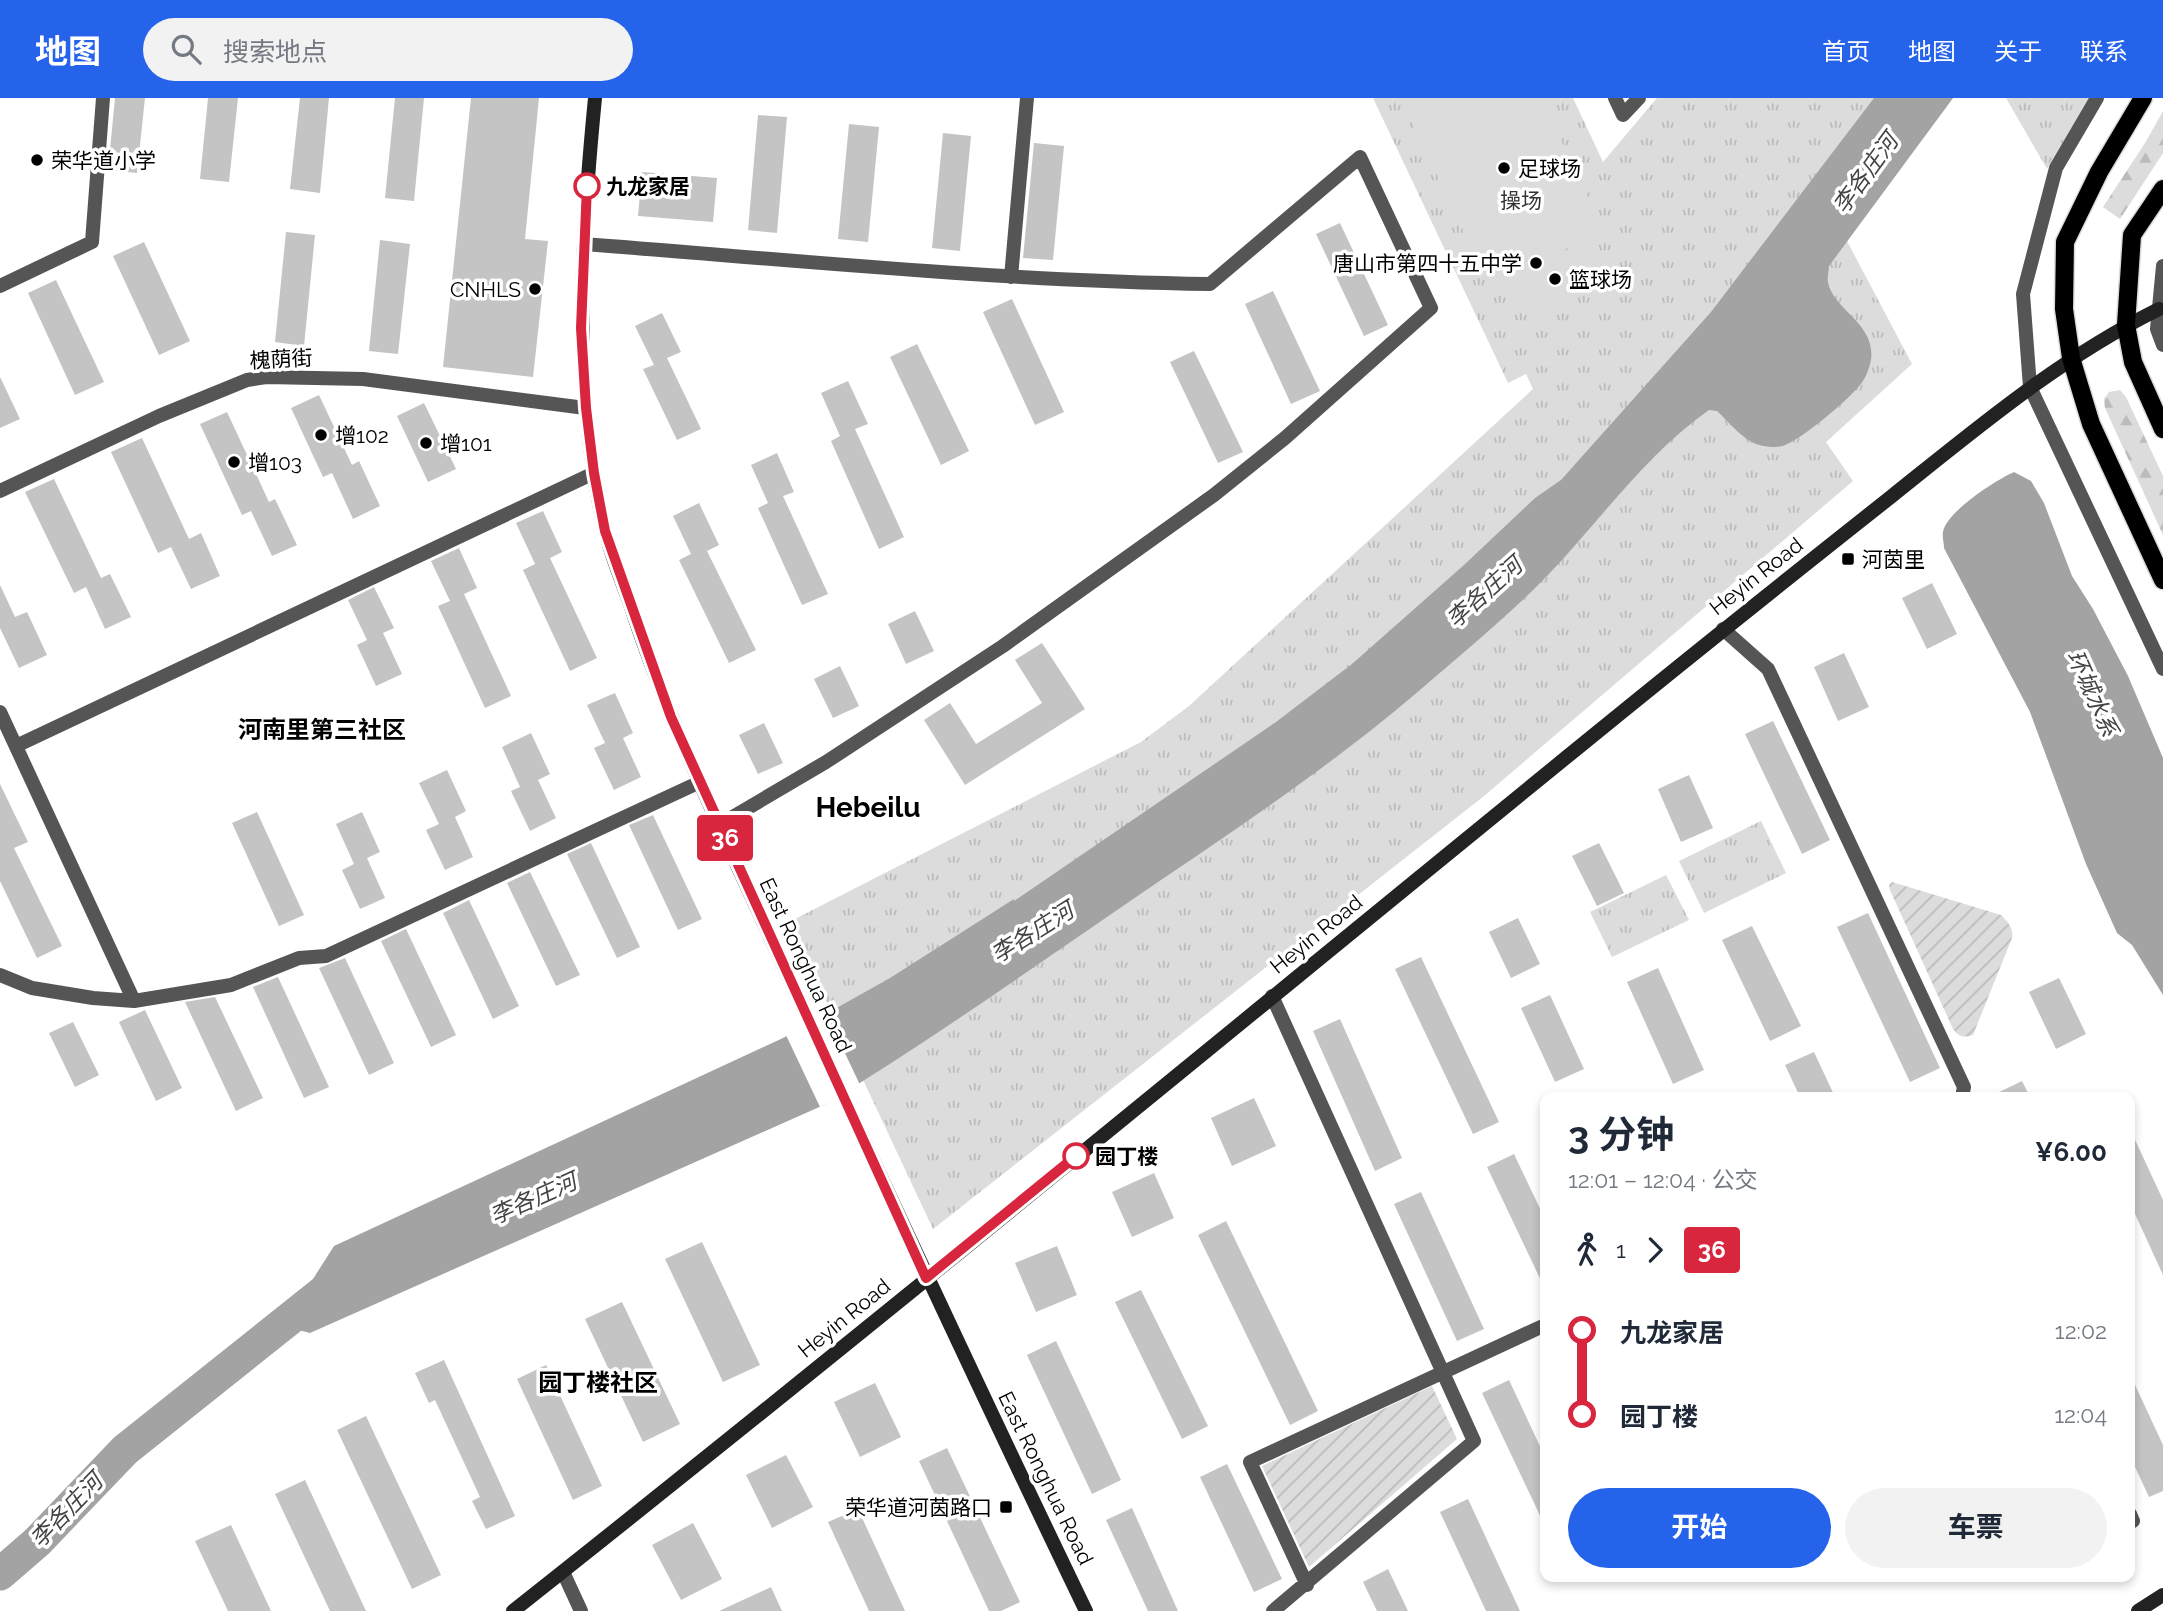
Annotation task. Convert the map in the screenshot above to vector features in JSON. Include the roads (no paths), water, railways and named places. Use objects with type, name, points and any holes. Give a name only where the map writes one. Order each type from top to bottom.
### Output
[{"type":"main road","points":[[2143,98],[2099,172],[2065,242],[2064,309],[2071,358],[2091,424],[2163,580]]},
{"type":"main road","points":[[2163,188],[2132,235],[2126,325],[2133,362],[2163,429]]},
{"type":"street","points":[[0,286],[92,242],[103,98]]},
{"type":"street","name":"East Ronghua Road","points":[[595,98],[584,244],[581,328],[586,408],[605,531],[671,717],[719,825],[926,1278],[1086,1611]]},
{"type":"street","points":[[1011,277],[1027,98]]},
{"type":"street","points":[[1615,98],[1623,115],[1639,98]]},
{"type":"street","points":[[2097,98],[2056,168],[2023,294],[2030,387],[2163,669]]},
{"type":"street","points":[[584,244],[1011,277],[1210,284],[1360,157],[1431,308],[1284,438],[1214,495],[1003,646],[826,762],[719,825]]},
{"type":"street","points":[[2163,266],[2157,329],[2163,345]]},
{"type":"street","name":"Heyin Road","points":[[513,1611],[1723,629],[2030,387],[2071,358],[2159,309]]},
{"type":"street","name":"槐荫街","points":[[0,491],[159,416],[247,380],[266,377],[363,379],[586,408]]},
{"type":"street","points":[[16,746],[594,473]]},
{"type":"street","points":[[1723,629],[1768,669],[1964,1087],[1963,1092]]},
{"type":"street","points":[[0,712],[134,1001]]},
{"type":"street","points":[[0,975],[32,988],[93,998],[134,1001],[231,985],[299,958],[326,956],[700,782]]},
{"type":"street","points":[[1272,996],[1474,1441],[1307,1585],[1273,1611]]},
{"type":"street","points":[[1307,1585],[1250,1462],[1540,1327]]},
{"type":"street","points":[[563,1572],[581,1611]]},
{"type":"street","points":[[2138,1611],[2163,1595]]},
{"type":"water","points":[[1874,98],[1953,98],[1829,266],[1831,292],[1867,336],[1871,347],[1871,360],[1860,385],[1813,427],[1783,446],[1763,446],[1744,437],[1717,411],[1709,410],[1664,447],[1532,591],[1385,719],[1237,828],[939,1032],[826,1104],[310,1333],[283,1326],[334,1246],[783,1038],[890,978],[1014,901],[1276,722],[1352,664],[1535,498],[1561,480],[1711,312]]},
{"type":"water","name":"环城水系","points":[[2014,472],[2031,481],[2044,503],[2072,576],[2093,609],[2128,676],[2163,758],[2163,995],[2132,945],[2117,933],[2086,864],[2030,712],[1944,548],[1943,532],[1953,515],[1984,489]]},
{"type":"waterway","name":"李各庄河","points":[[0,1574],[37,1542],[125,1450],[322,1293]]},
{"type":"place","name":"荣华道小学","points":[[37,160]]},
{"type":"place","name":"足球场","points":[[1504,168]]},
{"type":"place","name":"九龙家居","points":[[587,186]]},
{"type":"place","name":"唐山市第四十五中学","points":[[1536,263]]},
{"type":"place","name":"篮球场","points":[[1555,279]]},
{"type":"place","name":"CNHLS","points":[[535,289]]},
{"type":"place","name":"增102","points":[[321,435]]},
{"type":"place","name":"增101","points":[[426,443]]},
{"type":"place","name":"增103","points":[[234,462]]},
{"type":"place","name":"河茵里","points":[[1848,559]]},
{"type":"place","name":"园丁楼","points":[[1076,1156]]},
{"type":"place","name":"荣华道河茵路口","points":[[1006,1507]]},
{"type":"district","name":"河南里第三社区","points":[[322,729]]},
{"type":"district","name":"Hebeilu","points":[[868,807]]},
{"type":"district","name":"园丁楼社区","points":[[598,1382]]},
{"type":"park label","name":"操场","points":[[1521,200]]}]
